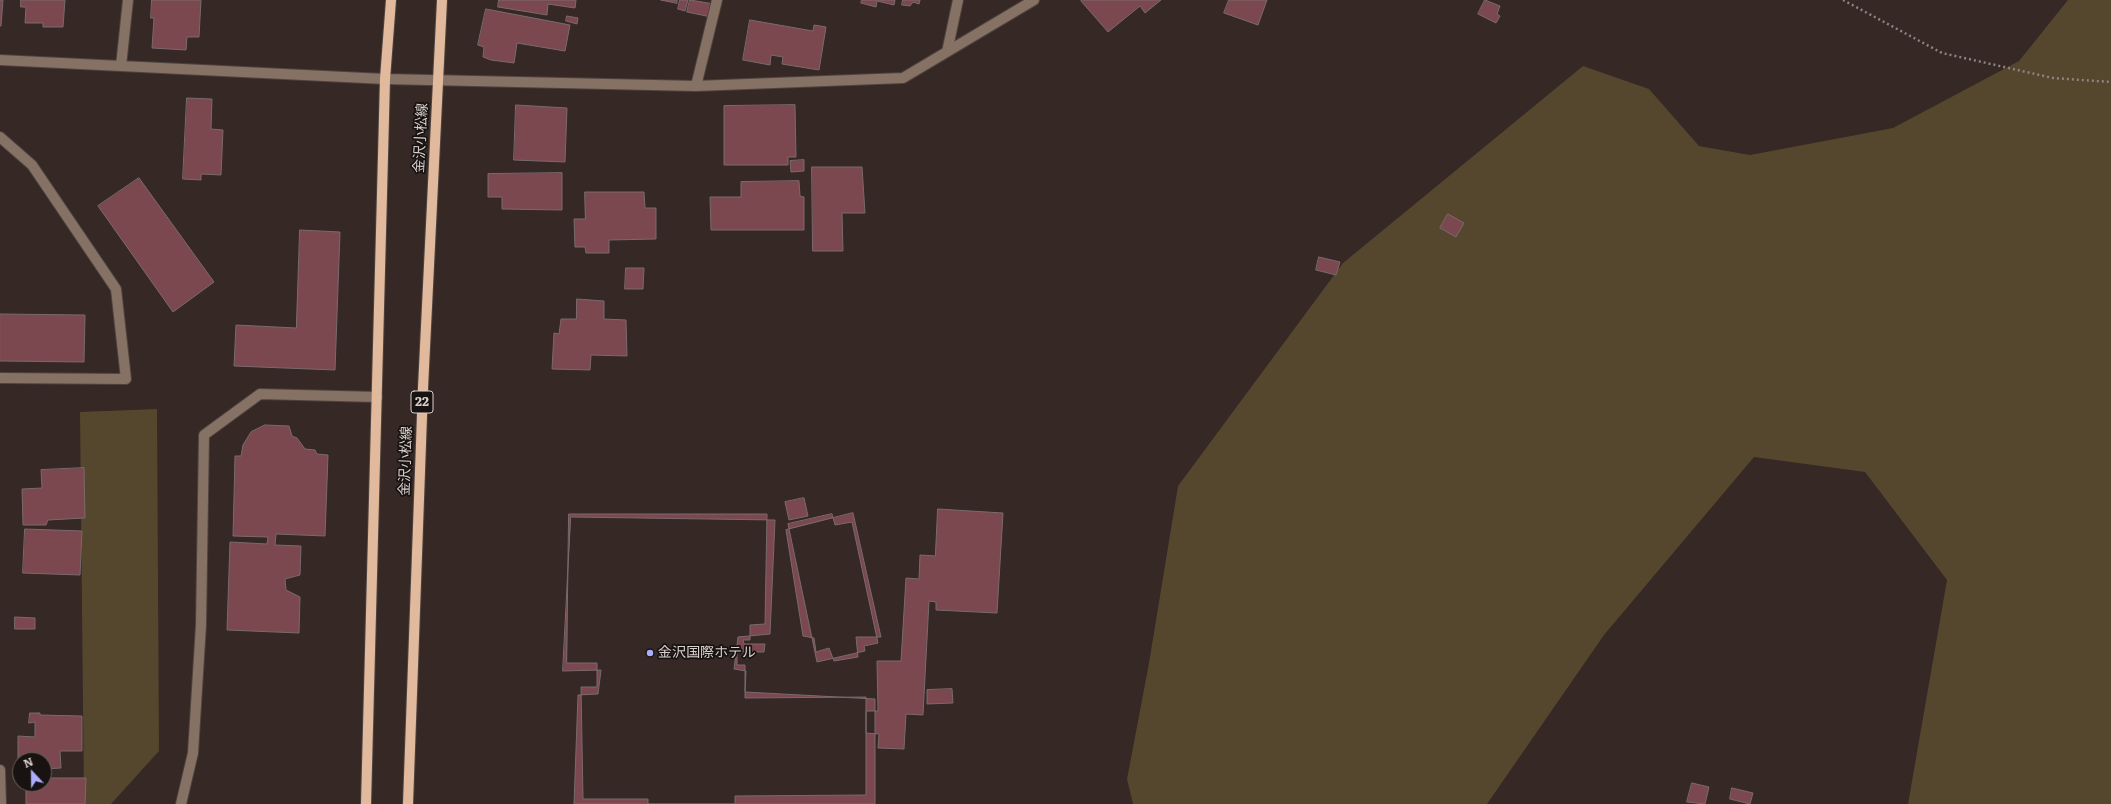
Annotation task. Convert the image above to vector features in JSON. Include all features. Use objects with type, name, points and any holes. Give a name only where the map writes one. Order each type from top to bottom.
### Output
[{"type":"main road","points":[[366,804],[385,79],[391,0]]},
{"type":"main road","name":"金沢小松線","points":[[408,804],[423,388],[442,0]]},
{"type":"street","points":[[121,66],[128,0]]},
{"type":"street","points":[[696,86],[717,0]]},
{"type":"street","points":[[947,52],[958,0]]},
{"type":"street","points":[[0,60],[438,81],[696,86],[903,78],[1034,0]]},
{"type":"street","points":[[0,137],[32,165],[116,289],[126,379],[0,378]]},
{"type":"street","points":[[181,804],[193,753],[201,625],[204,435],[260,394],[377,397]]},
{"type":"street","points":[[0,770],[1,804]]},
{"type":"path","points":[[1843,0],[1942,53],[2053,78],[2111,82]]},
{"type":"shaded area","points":[[2068,0],[2111,0],[2111,804],[1908,804],[1947,580],[1865,472],[1754,457],[1604,635],[1487,804],[1133,804],[1127,779],[1149,663],[1178,486],[1343,263],[1583,66],[1649,89],[1699,146],[1750,155],[1893,128],[2019,61]]},
{"type":"shaded area","points":[[157,409],[159,751],[111,804],[84,804],[80,412]]},
{"type":"building","points":[[0,0],[3,0],[1,26],[0,26]]},
{"type":"building","points":[[21,0],[65,0],[63,27],[43,27],[43,23],[25,23],[26,7],[21,7]]},
{"type":"building","points":[[152,0],[201,0],[199,37],[187,37],[186,50],[152,48],[154,18],[151,18]]},
{"type":"building","points":[[499,0],[576,0],[575,8],[548,4],[547,15],[498,7]]},
{"type":"building","points":[[661,0],[677,0],[677,3]]},
{"type":"building","points":[[680,0],[688,0],[685,11],[678,9]]},
{"type":"building","points":[[690,0],[714,4],[711,17],[687,12]]},
{"type":"building","points":[[862,0],[895,0],[894,5],[877,1],[876,7],[861,3]]},
{"type":"building","points":[[903,0],[920,0],[919,4],[913,2],[910,6],[902,5]]},
{"type":"building","points":[[1161,0],[1145,13],[1140,6],[1108,32],[1081,1]]},
{"type":"building","points":[[1229,0],[1267,0],[1258,25],[1224,13]]},
{"type":"building","points":[[1485,0],[1500,6],[1497,14],[1500,16],[1496,23],[1478,14]]},
{"type":"building","points":[[486,9],[570,25],[565,51],[517,43],[514,63],[491,60],[483,57],[484,47],[478,45]]},
{"type":"building","points":[[567,16],[578,18],[577,24],[566,21]]},
{"type":"building","points":[[750,20],[813,31],[814,25],[826,27],[819,70],[782,64],[783,57],[771,55],[770,65],[743,60]]},
{"type":"building","points":[[187,98],[212,99],[211,129],[223,130],[221,175],[201,174],[201,180],[183,179]]},
{"type":"building","points":[[516,105],[567,108],[565,162],[514,160]]},
{"type":"building","points":[[795,105],[796,157],[788,157],[788,165],[724,165],[724,106]]},
{"type":"building","points":[[804,160],[804,171],[791,172],[790,161]]},
{"type":"building","points":[[812,167],[862,167],[865,213],[842,213],[843,251],[813,251]]},
{"type":"building","points":[[562,173],[562,210],[502,209],[502,197],[488,197],[488,174]]},
{"type":"building","points":[[139,178],[214,282],[173,312],[98,206]]},
{"type":"building","points":[[799,181],[800,196],[804,197],[804,230],[711,230],[710,197],[741,197],[741,182]]},
{"type":"building","points":[[585,192],[644,192],[645,208],[656,208],[656,239],[609,240],[609,253],[586,253],[585,247],[575,247],[574,219],[585,219]]},
{"type":"building","points":[[1448,214],[1464,223],[1456,237],[1440,228]]},
{"type":"building","points":[[300,230],[340,232],[335,370],[234,366],[236,325],[296,328]]},
{"type":"building","points":[[1319,257],[1340,262],[1336,275],[1316,270]]},
{"type":"building","points":[[626,268],[644,268],[643,289],[625,289]]},
{"type":"building","points":[[577,299],[604,301],[604,319],[626,320],[627,356],[591,355],[590,370],[552,369],[554,333],[559,334],[561,319],[576,319]]},
{"type":"building","points":[[0,314],[85,315],[84,362],[0,361]]},
{"type":"building","points":[[265,425],[289,426],[292,436],[297,438],[305,449],[315,450],[317,454],[328,455],[325,536],[276,534],[275,545],[301,546],[300,575],[285,579],[286,590],[300,597],[299,633],[227,630],[230,542],[267,544],[268,537],[233,536],[235,456],[241,456],[243,445],[251,432]]},
{"type":"building","points":[[84,468],[85,518],[48,520],[46,525],[23,525],[22,489],[42,488],[41,470]]},
{"type":"building","points":[[804,498],[808,516],[789,520],[785,502]]},
{"type":"building","points":[[938,509],[1003,513],[997,613],[936,610],[936,602],[929,601],[923,715],[906,714],[904,749],[878,748],[879,734],[866,733],[866,711],[878,711],[877,661],[901,661],[906,578],[919,579],[920,555],[935,556]]},
{"type":"building","points":[[853,513],[881,637],[856,637],[858,657],[834,661],[829,648],[816,652],[814,638],[803,636],[786,530]]},
{"type":"building","name":"金沢国際ホテル","points":[[569,514],[767,514],[765,624],[750,625],[750,640],[743,640],[744,644],[765,644],[764,652],[737,652],[737,665],[745,665],[745,698],[866,697],[866,795],[735,796],[735,804],[648,804],[648,799],[583,799],[581,687],[597,687],[597,663],[567,663]]},
{"type":"building","points":[[832,514],[835,525],[852,522],[878,643],[864,646],[865,651],[817,662],[788,524]]},
{"type":"building","name":"金沢国際ホテル","points":[[571,517],[775,520],[770,634],[738,637],[734,669],[746,671],[745,692],[875,699],[875,804],[574,804],[578,695],[598,694],[601,670],[563,671]]},
{"type":"building","points":[[25,529],[82,531],[80,575],[23,573]]},
{"type":"building","points":[[15,617],[35,618],[35,629],[15,629]]},
{"type":"building","points":[[952,689],[953,703],[927,704],[927,690]]},
{"type":"building","points":[[30,713],[40,713],[40,715],[82,716],[82,751],[60,751],[61,768],[52,769],[52,752],[18,752],[18,736],[35,737],[35,722],[29,723]]},
{"type":"building","points":[[52,778],[86,778],[85,804],[26,804],[26,792],[52,792]]},
{"type":"building","points":[[1692,783],[1709,787],[1705,804],[1687,802]]},
{"type":"building","points":[[1732,788],[1753,793],[1750,804],[1730,799]]},
{"type":"place","name":"金沢国際ホテル","points":[[650,653]]}]
